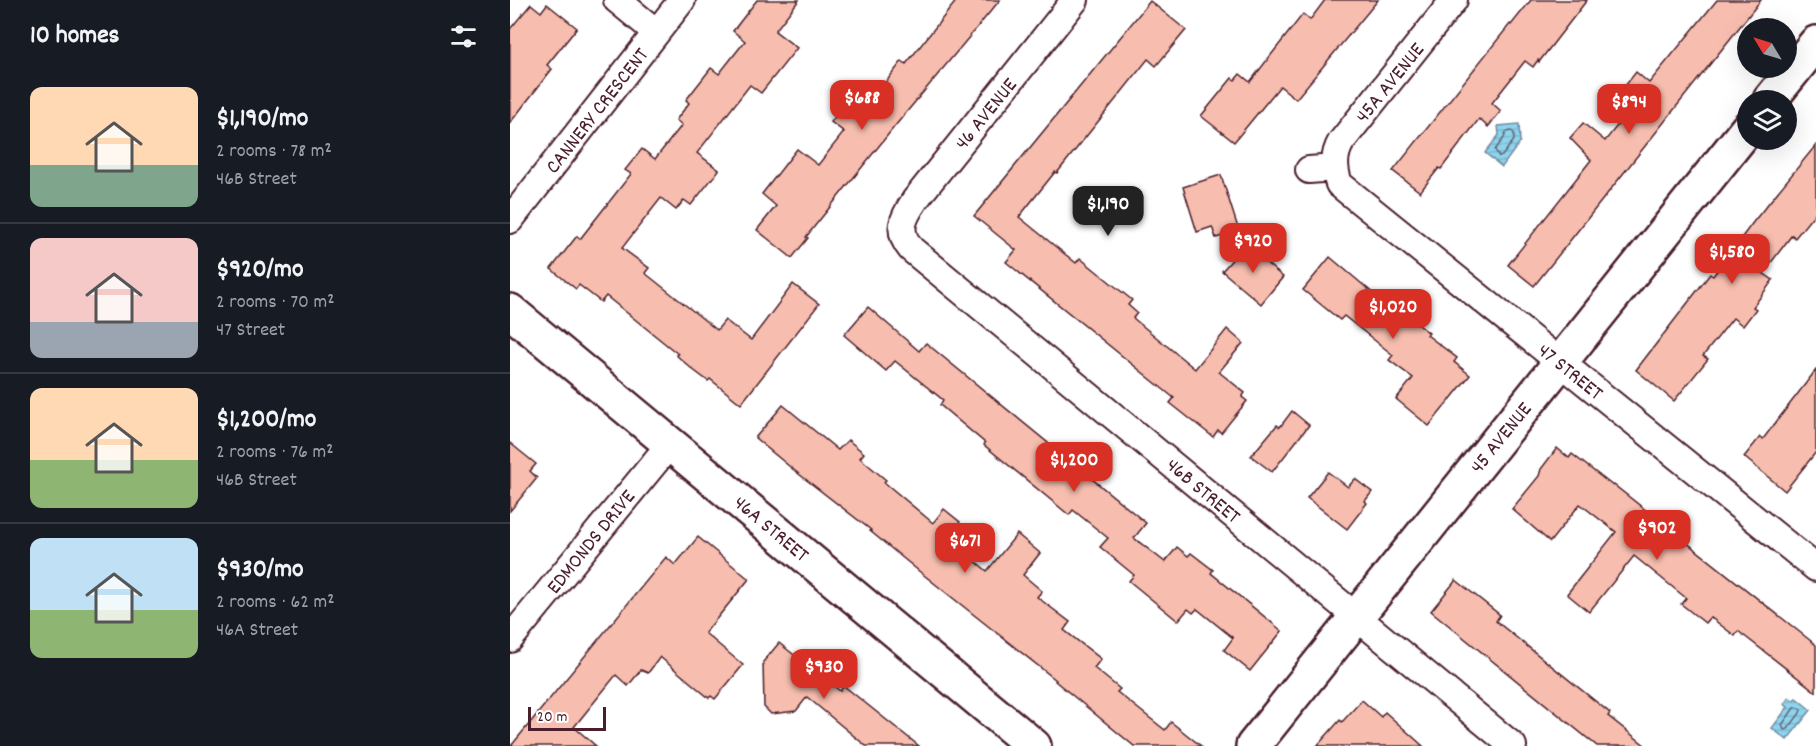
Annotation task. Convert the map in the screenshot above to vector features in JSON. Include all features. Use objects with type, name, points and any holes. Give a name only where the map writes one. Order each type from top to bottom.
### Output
[{"type":"street","points":[[617,0],[656,32]]},
{"type":"street","name":"CANNERY CRESCENT","points":[[510,220],[682,0]]},
{"type":"street","name":"46 AVENUE","points":[[902,230],[904,220],[915,200],[1074,0]]},
{"type":"street","name":"45A AVENUE","points":[[1335,168],[1337,150],[1341,142],[1454,0]]},
{"type":"street","points":[[1778,90],[1816,43]]},
{"type":"street","name":"45 AVENUE","points":[[1253,746],[1737,142]]},
{"type":"street","points":[[1309,170],[1335,168]]},
{"type":"street","name":"47 STREET","points":[[1335,168],[1339,184],[1345,190],[1814,562]]},
{"type":"street","name":"46B STREET","points":[[902,230],[903,238],[911,249],[1513,746]]},
{"type":"street","name":"46A STREET","points":[[510,311],[1034,746]]},
{"type":"street","name":"EDMONDS DRIVE","points":[[510,639],[670,444]]},
{"type":"water","points":[[1519,124],[1520,142],[1502,167],[1485,153],[1499,135],[1498,126]]},
{"type":"water","points":[[1789,697],[1793,700],[1796,698],[1811,710],[1787,740],[1772,728],[1788,707],[1784,704]]},
{"type":"building","points":[[757,0],[799,0],[775,31],[797,48],[761,93],[750,85],[697,153],[719,170],[691,205],[684,200],[676,210],[661,198],[622,248],[649,268],[645,273],[717,330],[725,320],[751,340],[793,284],[819,304],[741,404],[710,379],[708,381],[692,369],[676,355],[678,354],[606,296],[601,302],[579,285],[576,289],[551,269],[577,236],[580,239],[631,174],[625,170],[642,149],[655,159],[682,125],[676,120],[689,103],[686,100],[711,68],[719,74],[745,41],[733,31]]},
{"type":"building","points":[[957,0],[1000,0],[895,126],[806,237],[808,238],[792,258],[757,230],[776,206],[762,194],[797,149],[818,165],[844,132],[831,122],[862,82],[869,88],[875,81],[882,87],[902,61],[906,64]]},
{"type":"building","points":[[1325,0],[1378,0],[1296,99],[1280,86],[1234,142],[1201,116],[1232,78],[1235,80],[1240,74],[1250,82],[1303,14],[1310,20]]},
{"type":"building","points":[[1531,0],[1587,0],[1539,62],[1538,60],[1533,67],[1525,61],[1492,103],[1501,111],[1488,127],[1479,119],[1441,169],[1439,168],[1420,192],[1393,171]]},
{"type":"building","points":[[1717,0],[1761,0],[1747,18],[1737,18],[1737,30],[1534,286],[1508,265],[1591,160],[1570,138],[1583,123],[1605,141],[1636,102],[1621,91],[1636,72],[1649,83]]},
{"type":"building","points":[[1150,1],[1186,30],[1156,66],[1148,59],[1019,217],[1076,263],[1080,258],[1132,300],[1128,305],[1137,313],[1133,318],[1195,369],[1227,329],[1243,343],[1219,372],[1245,393],[1242,397],[1247,401],[1221,433],[1218,430],[1213,437],[1170,403],[1174,398],[1006,262],[1016,250],[974,216]]},
{"type":"building","points":[[531,4],[541,12],[547,4],[577,28],[547,65],[552,69],[510,123],[510,29]]},
{"type":"building","points":[[1816,145],[1816,212],[1795,238],[1792,235],[1763,273],[1773,280],[1753,307],[1756,309],[1743,326],[1733,318],[1703,356],[1708,359],[1674,401],[1636,370],[1710,274],[1713,276]]},
{"type":"building","points":[[1221,175],[1239,231],[1216,238],[1212,227],[1197,232],[1183,187]]},
{"type":"building","points":[[1245,245],[1283,277],[1261,304],[1222,271]]},
{"type":"building","points":[[1330,257],[1406,321],[1409,317],[1429,333],[1427,335],[1457,358],[1454,362],[1470,375],[1429,426],[1396,399],[1413,378],[1389,360],[1393,355],[1344,316],[1340,320],[1303,290]]},
{"type":"building","points":[[868,307],[919,351],[926,343],[1146,523],[1134,538],[1165,562],[1177,547],[1188,556],[1191,553],[1213,570],[1211,573],[1282,631],[1250,671],[1224,650],[1233,638],[1197,609],[1193,613],[1188,609],[1178,621],[1129,581],[1134,575],[1100,547],[1108,538],[1073,510],[1069,515],[984,445],[985,443],[940,405],[943,400],[895,361],[886,371],[844,335]]},
{"type":"building","points":[[1816,370],[1816,452],[1785,491],[1744,457],[1760,437],[1763,439]]},
{"type":"building","points":[[783,405],[838,450],[848,440],[864,453],[860,458],[886,480],[884,482],[933,523],[944,509],[960,522],[948,538],[987,571],[1017,534],[1040,553],[1023,575],[1042,591],[1037,597],[1070,622],[1064,630],[1101,659],[1094,668],[1120,689],[1117,692],[1165,730],[1171,722],[1201,746],[1134,746],[1056,680],[795,471],[755,438]]},
{"type":"building","points":[[1292,411],[1309,425],[1272,472],[1251,456],[1277,425],[1280,427]]},
{"type":"building","points":[[510,443],[536,464],[530,471],[537,478],[510,511]]},
{"type":"building","points":[[1557,448],[1569,458],[1572,454],[1614,485],[1816,645],[1816,692],[1738,631],[1735,636],[1710,617],[1705,623],[1681,604],[1686,598],[1634,556],[1589,612],[1567,594],[1616,532],[1580,504],[1550,542],[1512,509],[1539,476],[1541,469]]},
{"type":"building","points":[[1328,472],[1348,487],[1355,479],[1372,492],[1365,501],[1367,503],[1347,529],[1307,498]]},
{"type":"building","points":[[698,537],[749,579],[705,633],[743,665],[715,699],[711,696],[709,698],[660,657],[648,673],[641,670],[628,686],[616,675],[574,727],[596,746],[511,746],[666,557],[675,565]]},
{"type":"building","points":[[1456,580],[1500,615],[1496,621],[1610,713],[1608,716],[1646,746],[1597,746],[1431,611]]},
{"type":"building","points":[[779,643],[840,691],[844,686],[919,746],[866,746],[807,697],[796,711],[771,714],[764,707],[763,662]]},
{"type":"building","points":[[1362,700],[1381,717],[1385,712],[1423,746],[1317,746]]}]
